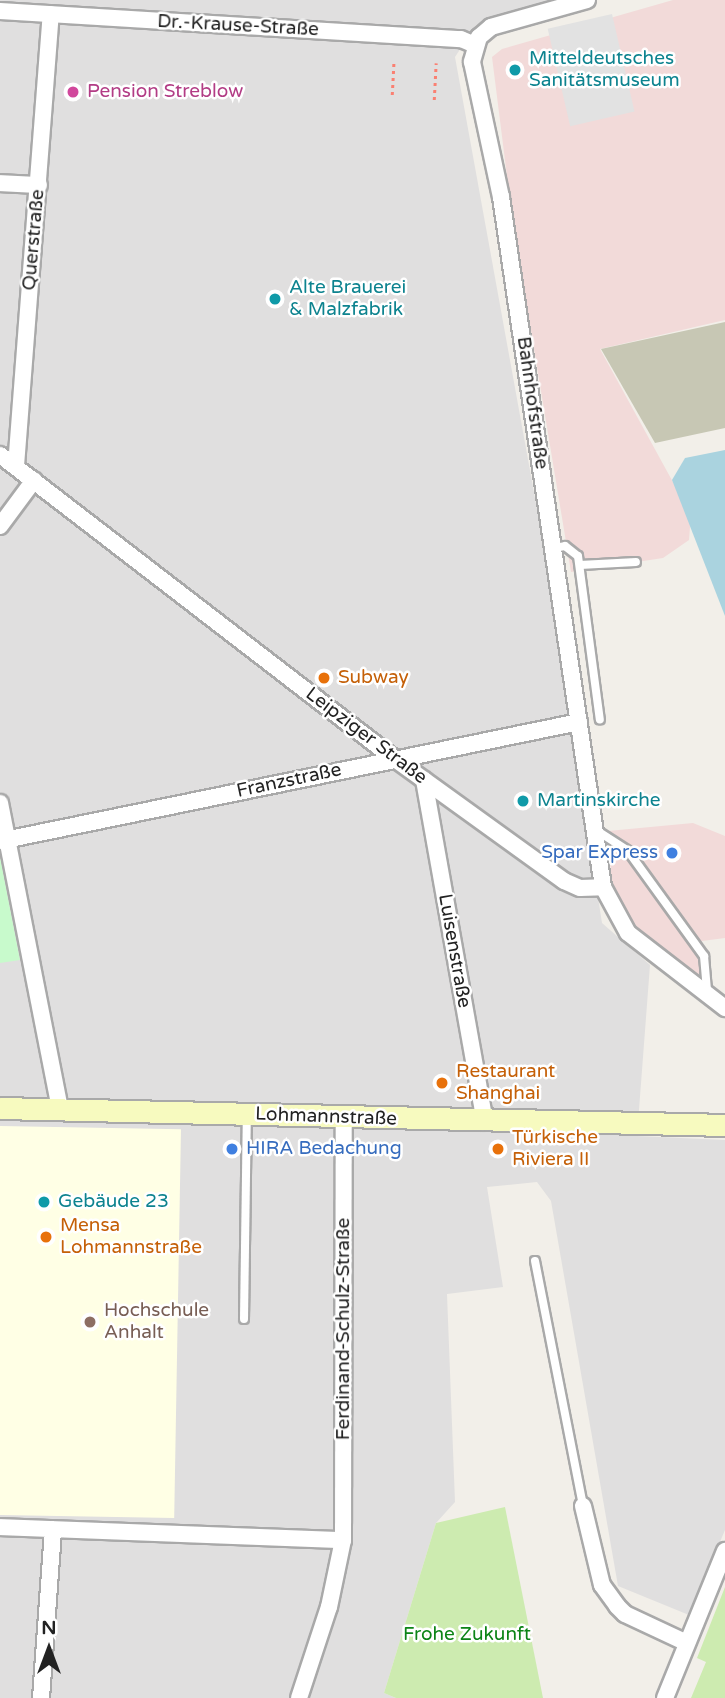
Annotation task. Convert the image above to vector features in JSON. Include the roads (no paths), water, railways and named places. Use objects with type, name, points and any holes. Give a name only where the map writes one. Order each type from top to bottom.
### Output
[{"type":"main road","name":"Lohmannstraße","points":[[0,1108],[485,1122],[725,1125]]},
{"type":"street","points":[[475,44],[491,27],[568,3],[587,0]]},
{"type":"street","name":"Dr.-Krause-Straße","points":[[0,11],[41,9],[461,39],[475,44]]},
{"type":"street","name":"Querstraße","points":[[16,467],[39,185],[41,9]]},
{"type":"street","name":"Bahnhofstraße","points":[[475,44],[472,62],[501,197],[603,887]]},
{"type":"street","points":[[0,183],[39,185]]},
{"type":"street","name":"Leipziger Straße","points":[[0,454],[395,759],[564,881],[580,888],[603,887]]},
{"type":"street","points":[[0,526],[34,480]]},
{"type":"street","name":"Franzstraße","points":[[4,840],[579,722]]},
{"type":"street","name":"Luisenstraße","points":[[424,780],[485,1122]]},
{"type":"street","points":[[0,803],[4,840],[60,1110]]},
{"type":"street","points":[[603,887],[628,933],[725,1008]]},
{"type":"street","name":"Ferdinand-Schulz-Straße","points":[[299,1698],[329,1607],[343,1540],[344,1118]]},
{"type":"street","points":[[583,1506],[602,1585],[617,1606],[625,1614],[685,1642]]},
{"type":"street","points":[[0,1527],[343,1540]]},
{"type":"street","points":[[41,1698],[53,1529]]},
{"type":"street","points":[[664,1698],[725,1551]]},
{"type":"lane","points":[[553,548],[571,549],[580,565],[600,720]]},
{"type":"lane","points":[[580,565],[636,562]]},
{"type":"lane","points":[[593,828],[628,851],[704,956],[708,995]]},
{"type":"lane","points":[[244,1319],[247,1115]]},
{"type":"lane","points":[[535,1261],[583,1506]]},
{"type":"water","points":[[725,450],[725,616],[672,480],[685,458]]},
{"type":"place","name":"Mitteldeutsches Sanitätsmuseum","points":[[515,70]]},
{"type":"place","name":"Pension Streblow","points":[[73,92]]},
{"type":"place","name":"Alte Brauerei & Malzfabrik","points":[[275,299]]},
{"type":"place","name":"Subway","points":[[324,678]]},
{"type":"place","name":"Martinskirche","points":[[523,801]]},
{"type":"place","name":"Spar Express","points":[[672,853]]},
{"type":"place","name":"Restaurant Shanghai","points":[[442,1083]]},
{"type":"place","name":"HIRA Bedachung","points":[[232,1149]]},
{"type":"place","name":"Türkische Riviera II","points":[[498,1149]]},
{"type":"place","name":"Gebäude 23","points":[[44,1202]]},
{"type":"place","name":"Mensa Lohmannstraße","points":[[46,1237]]},
{"type":"place","name":"Hochschule Anhalt","points":[[90,1322]]},
{"type":"park label","name":"Frohe Zukunft","points":[[467,1635]]}]
